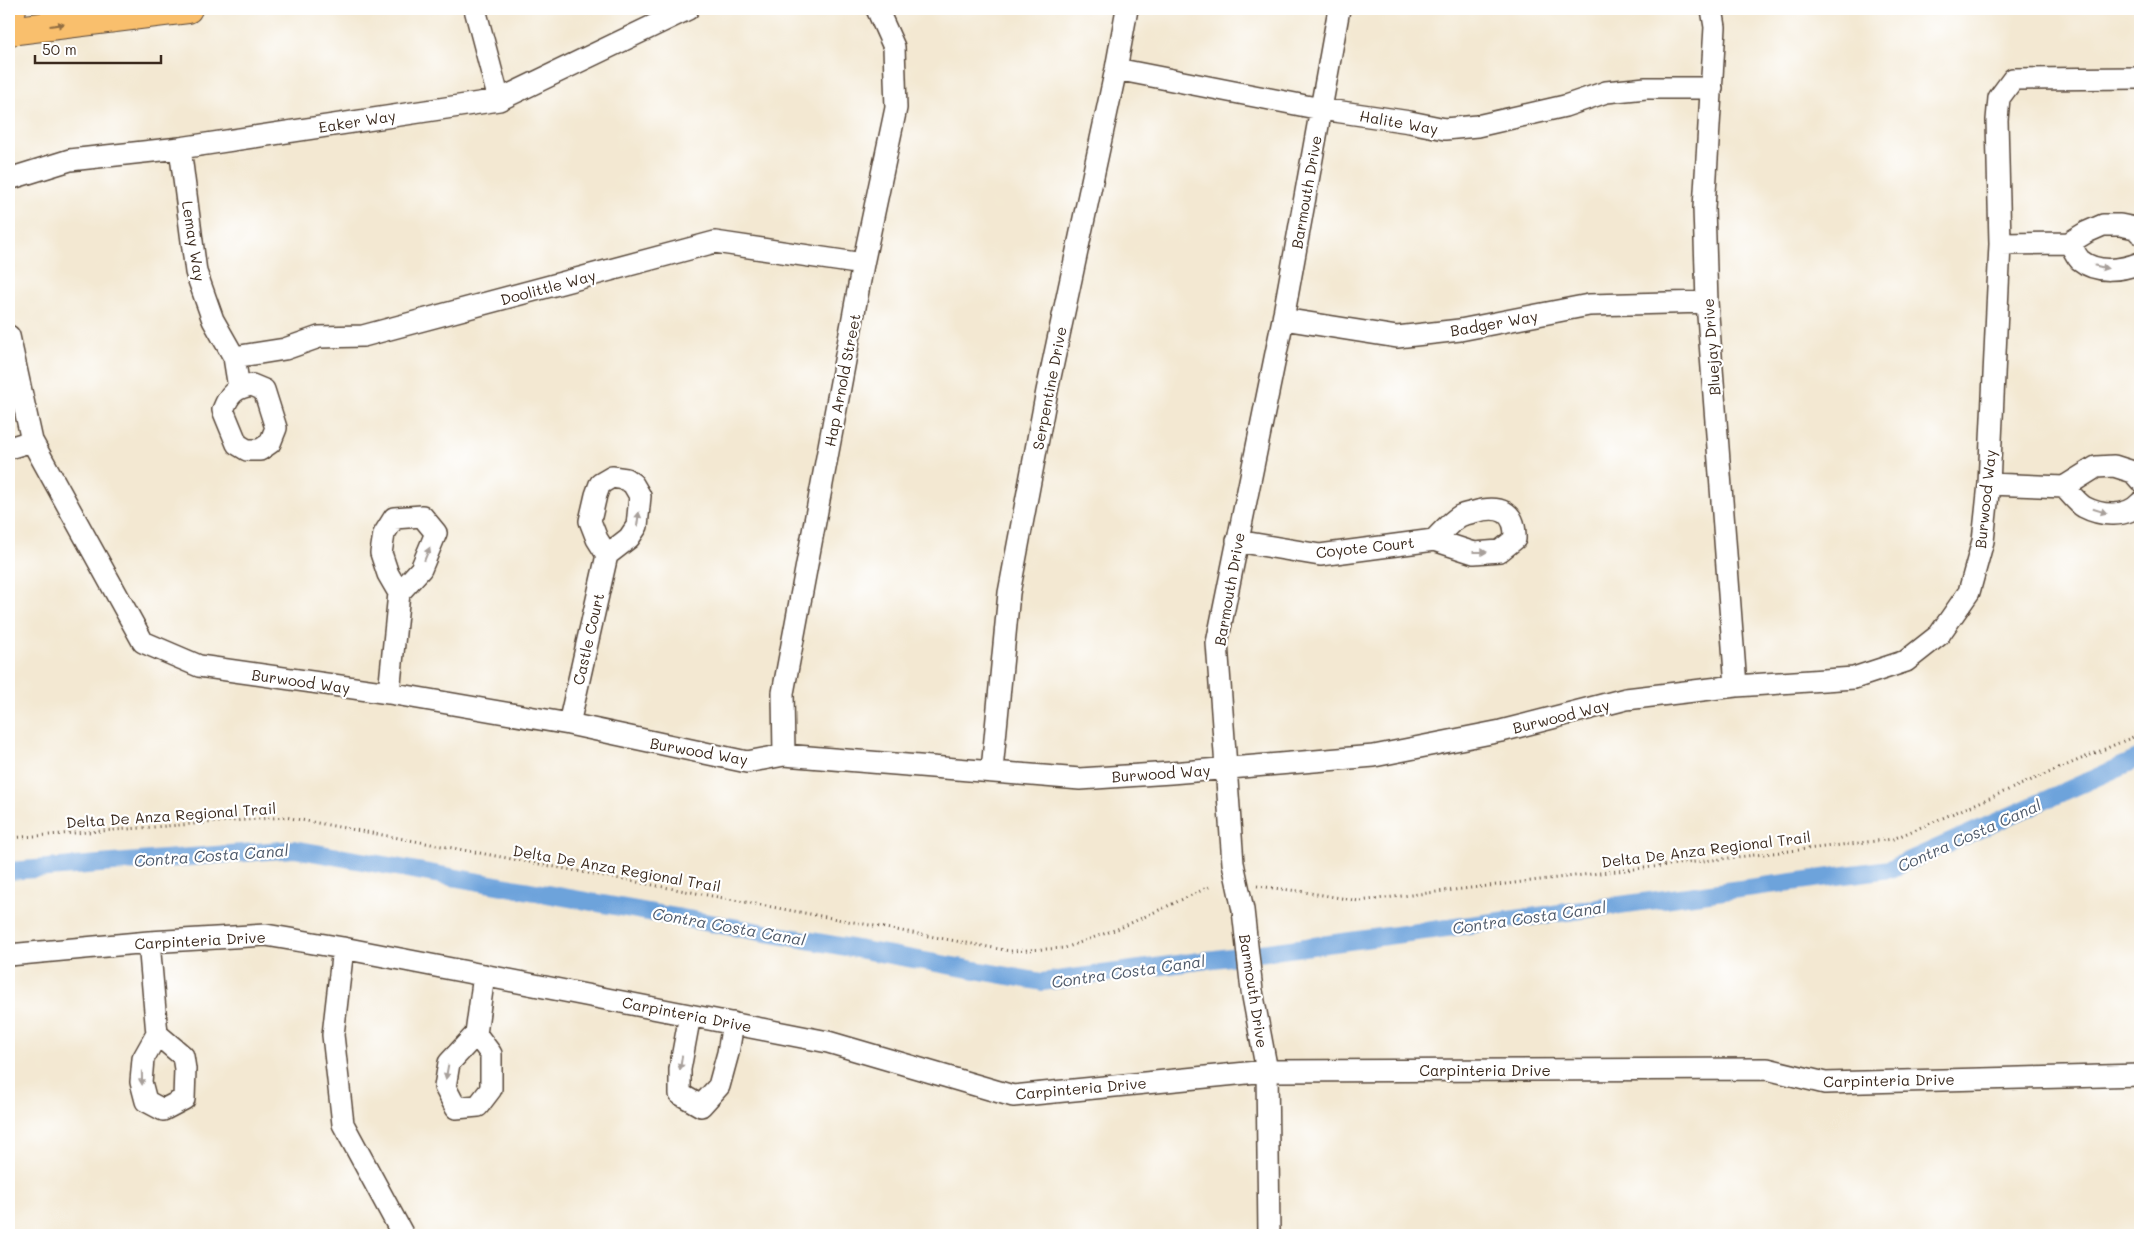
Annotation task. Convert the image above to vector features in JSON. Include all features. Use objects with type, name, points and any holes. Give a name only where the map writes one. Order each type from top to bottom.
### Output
[{"type":"main road","points":[[9,32],[188,9]]},
{"type":"street","points":[[475,9],[499,100]]},
{"type":"street","name":"Eaker Way","points":[[9,179],[70,160],[180,148],[499,100],[688,9]]},
{"type":"street","name":"Hap Arnold Street","points":[[784,755],[783,693],[863,264],[896,108],[894,47],[877,9]]},
{"type":"street","name":"Serpentine Drive","points":[[992,770],[1009,593],[1047,391],[1116,69],[1127,9]]},
{"type":"street","name":"Barmouth Drive","points":[[1270,1235],[1267,1071],[1252,991],[1243,910],[1233,863],[1217,643],[1283,319],[1339,9]]},
{"type":"street","name":"Bluejay Drive","points":[[1712,9],[1715,27],[1704,208],[1707,302],[1736,686]]},
{"type":"street","name":"Halite Way","points":[[1116,69],[1321,109],[1410,122],[1445,130],[1477,126],[1565,106],[1606,92],[1646,88],[1712,88]]},
{"type":"street","name":"Burwood Way","points":[[9,336],[32,441],[143,642],[199,666],[389,693],[570,724],[747,762],[784,755],[992,770],[1080,779],[1374,756],[1501,731],[1626,699],[1736,686],[1854,678],[1906,661],[1939,635],[1969,592],[1984,541],[1989,484],[2000,244],[1997,120],[1999,98],[2014,79],[2140,78]]},
{"type":"street","name":"Lemay Way","points":[[180,148],[196,272],[213,320],[234,356]]},
{"type":"street","points":[[2000,244],[2069,244],[2086,232],[2103,225],[2120,225],[2135,228],[2140,233]]},
{"type":"street","name":"Doolittle Way","points":[[234,356],[285,349],[319,337],[363,336],[715,242],[863,264]]},
{"type":"street","points":[[2069,244],[2081,260],[2100,268],[2123,270],[2140,263]]},
{"type":"street","name":"Badger Way","points":[[1283,319],[1397,337],[1460,330],[1589,305],[1707,302]]},
{"type":"street","points":[[234,356],[239,388]]},
{"type":"street","points":[[9,448],[32,441]]},
{"type":"street","points":[[1989,484],[2064,487],[2096,467],[2114,466],[2133,472],[2140,480]]},
{"type":"street","points":[[2064,487],[2084,506],[2112,515],[2134,510],[2140,503]]},
{"type":"street","name":"Coyote Court","points":[[1238,541],[1320,555],[1434,540]]},
{"type":"street","name":"Castle Court","points":[[570,724],[607,554]]},
{"type":"street","points":[[389,693],[399,593]]},
{"type":"street","name":"Carpinteria Drive","points":[[9,955],[149,942],[266,934],[828,1042],[1013,1096],[1267,1071],[1767,1069],[1825,1083],[2140,1075]]},
{"type":"street","points":[[149,942],[157,1034]]},
{"type":"street","points":[[343,948],[333,1035],[343,1124],[403,1235]]},
{"type":"street","points":[[476,1034],[484,975]]},
{"type":"street","points":[[690,1015],[680,1069],[680,1094],[701,1106],[719,1086],[728,1053],[733,1023]]},
{"type":"path","name":"Delta De Anza Regional Trail","points":[[1255,886],[1359,901],[1893,839],[2140,734]]},
{"type":"path","name":"Delta De Anza Regional Trail","points":[[9,838],[285,817],[1010,951],[1065,948],[1120,928],[1209,887]]},
{"type":"waterway","name":"Contra Costa Canal","points":[[9,871],[294,849],[1042,982],[1890,869],[2140,758]]}]
